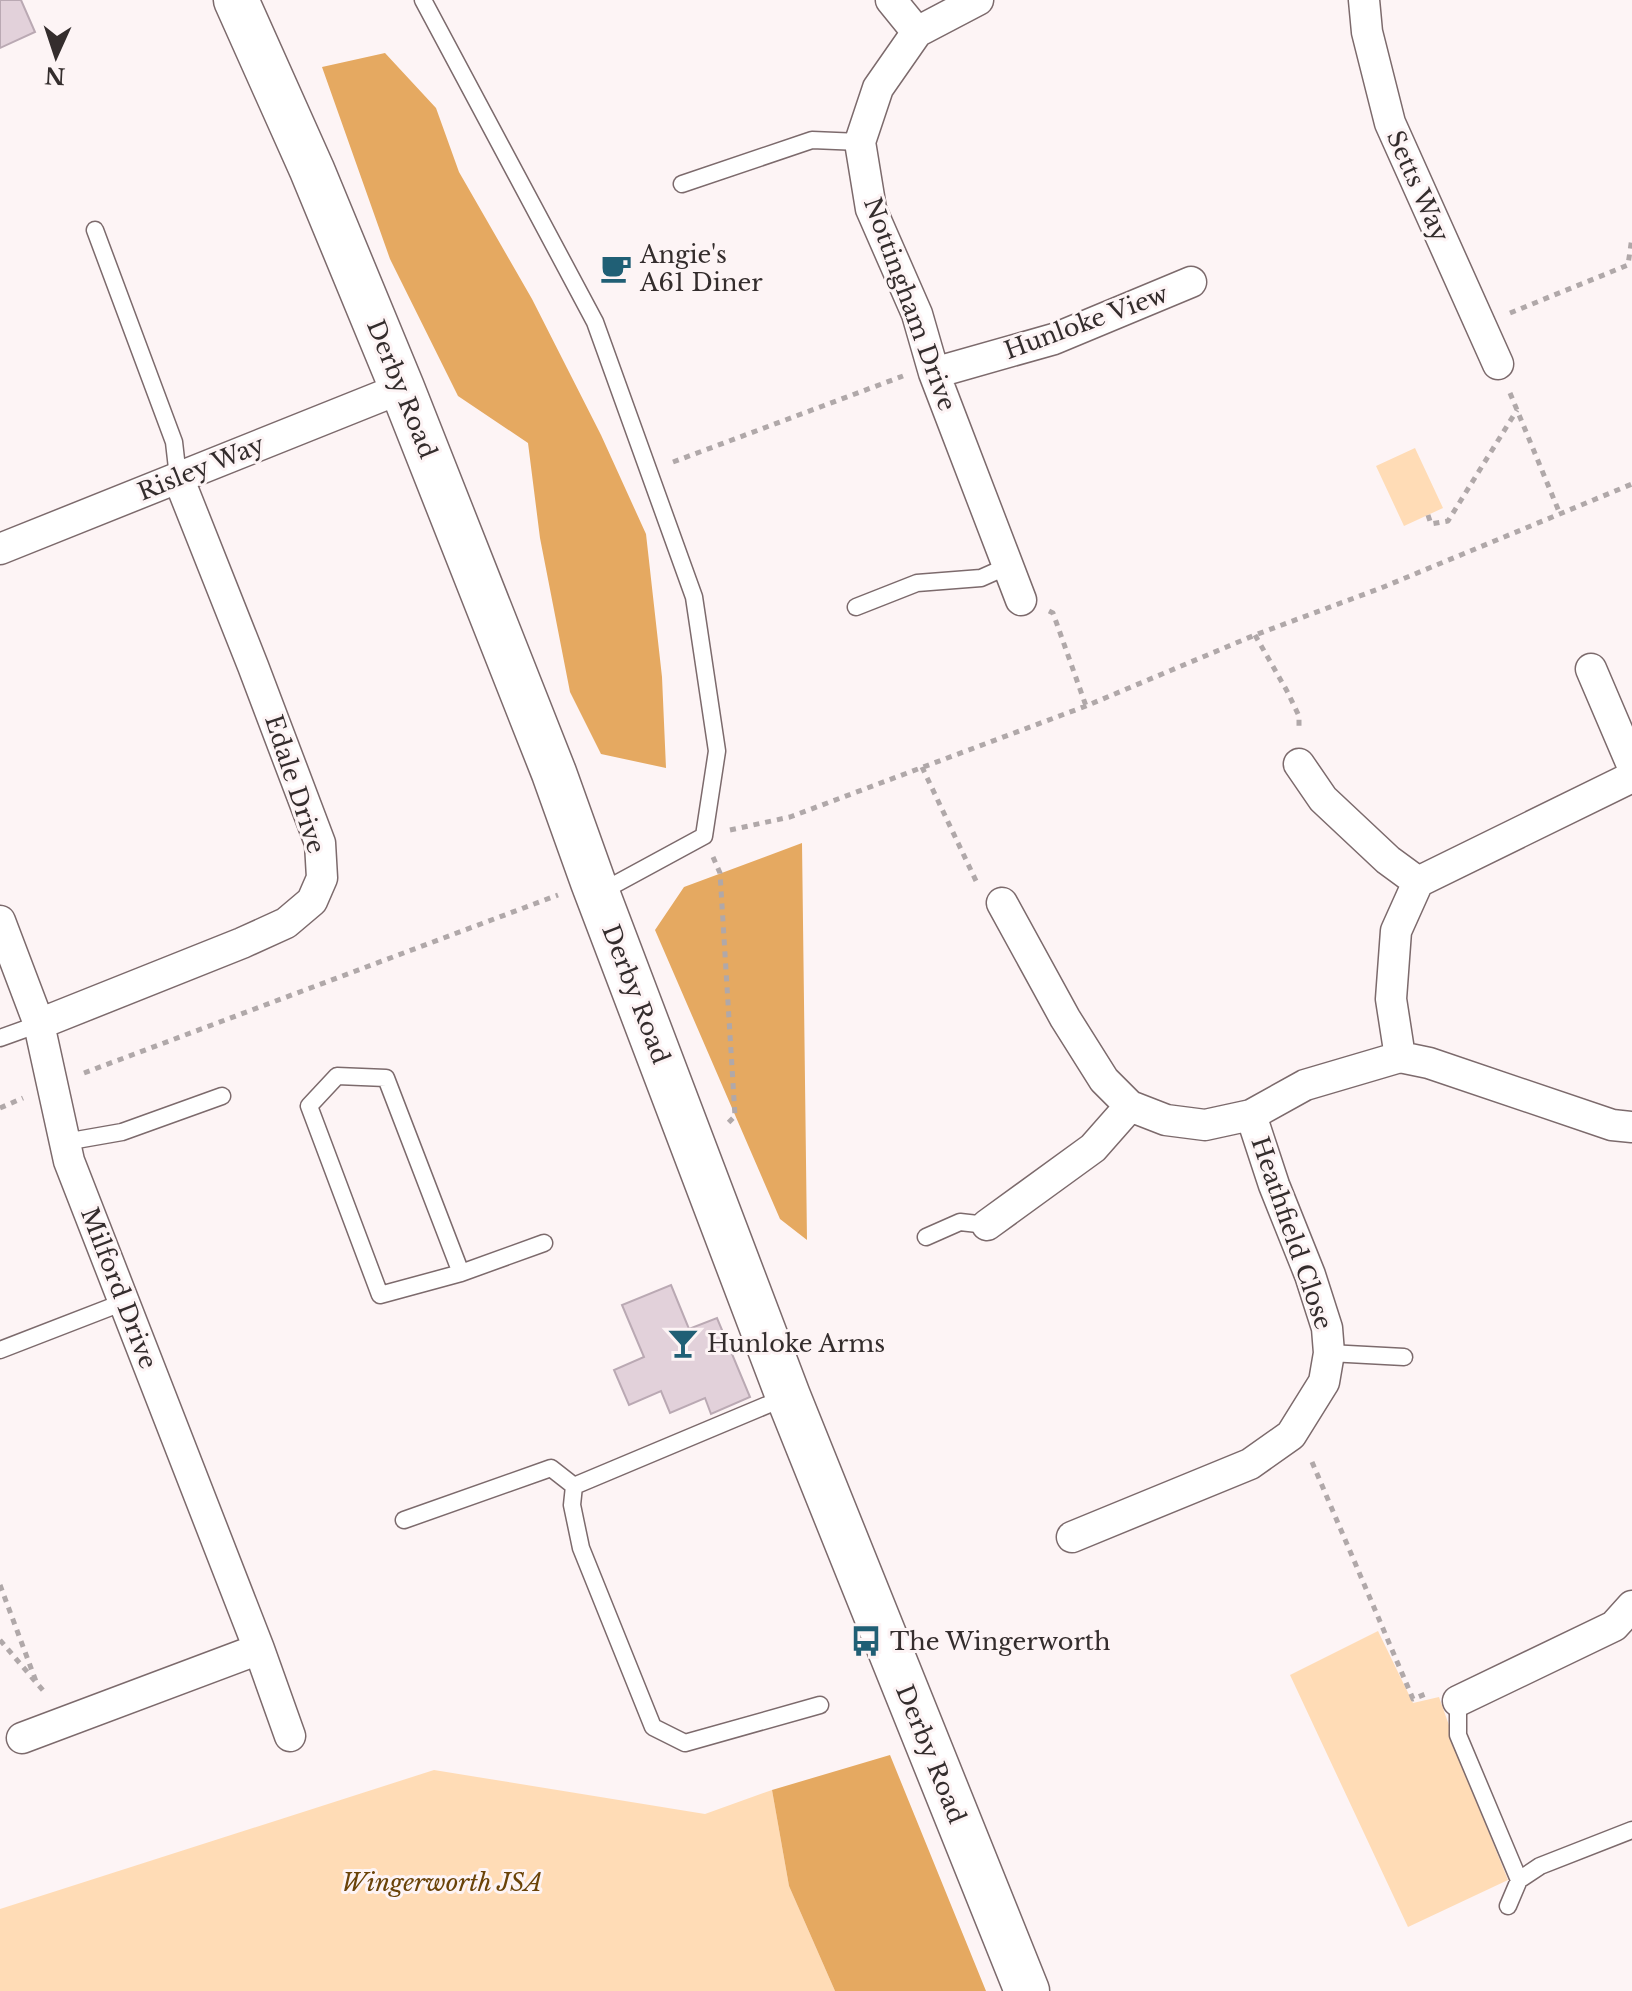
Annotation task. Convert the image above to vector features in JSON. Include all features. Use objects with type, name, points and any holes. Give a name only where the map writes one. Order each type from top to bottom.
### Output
[{"type":"highway","name":"Derby Road","points":[[236,0],[312,170],[402,388],[554,773],[788,1396],[1027,1991]]},
{"type":"street","points":[[891,0],[917,32]]},
{"type":"street","name":"Nottingham Drive","points":[[978,0],[917,32],[878,88],[860,142],[871,209],[917,314],[933,369],[1021,600]]},
{"type":"street","name":"Setts Way","points":[[1364,0],[1367,32],[1390,123],[1498,364]]},
{"type":"street","name":"Hunloke View","points":[[933,369],[1054,339],[1191,282]]},
{"type":"street","name":"Risley Way","points":[[0,549],[402,388]]},
{"type":"street","name":"Edale Drive","points":[[39,1024],[286,923],[312,901],[322,878],[320,843],[178,477]]},
{"type":"street","points":[[1591,669],[1632,765]]},
{"type":"street","points":[[1299,764],[1323,799],[1388,860],[1418,882]]},
{"type":"street","points":[[1400,1057],[1391,999],[1396,931],[1418,882],[1632,777]]},
{"type":"street","points":[[1002,903],[1065,1018],[1104,1080],[1130,1106],[1166,1120],[1205,1125],[1251,1115],[1305,1085],[1400,1057],[1429,1063],[1612,1125],[1632,1127]]},
{"type":"street","name":"Milford Drive","points":[[0,921],[39,1024],[69,1161],[290,1736]]},
{"type":"street","points":[[987,1225],[1093,1148],[1130,1106]]},
{"type":"street","name":"Heathfield Close","points":[[1072,1537],[1250,1464],[1291,1435],[1324,1382],[1329,1353],[1327,1328],[1251,1115]]},
{"type":"street","points":[[1458,1701],[1614,1626],[1632,1606]]},
{"type":"street","points":[[22,1738],[259,1649]]},
{"type":"lane","points":[[423,0],[595,322],[694,597],[717,751],[704,836],[595,888]]},
{"type":"lane","points":[[682,184],[812,140],[860,142]]},
{"type":"lane","points":[[95,230],[174,442],[178,477]]},
{"type":"lane","points":[[856,607],[917,583],[981,578],[1008,566]]},
{"type":"lane","points":[[0,1038],[39,1024]]},
{"type":"lane","points":[[461,1273],[386,1078],[337,1076],[309,1106],[380,1295],[461,1273],[544,1243]]},
{"type":"lane","points":[[65,1142],[122,1132],[222,1096]]},
{"type":"lane","points":[[926,1237],[960,1222],[987,1225]]},
{"type":"lane","points":[[0,1350],[124,1302]]},
{"type":"lane","points":[[1329,1353],[1404,1357]]},
{"type":"lane","points":[[574,1486],[788,1396]]},
{"type":"lane","points":[[404,1520],[551,1468],[574,1486]]},
{"type":"lane","points":[[574,1486],[572,1505],[581,1548],[653,1727],[685,1743],[820,1705]]},
{"type":"lane","points":[[1458,1701],[1458,1735],[1519,1880]]},
{"type":"lane","points":[[1508,1906],[1519,1880],[1540,1866],[1632,1830]]},
{"type":"path","points":[[1480,326],[1628,265],[1632,237]]},
{"type":"path","points":[[1498,364],[1560,514]]},
{"type":"path","points":[[649,470],[933,369]]},
{"type":"path","points":[[1428,515],[1431,524],[1448,521],[1517,410]]},
{"type":"path","points":[[697,1154],[735,1116],[720,873],[704,836],[790,817],[1086,706],[1632,484]]},
{"type":"path","points":[[1021,600],[1053,613],[1086,706]]},
{"type":"path","points":[[1255,635],[1299,716]]},
{"type":"path","points":[[922,767],[981,891],[1002,903]]},
{"type":"path","points":[[0,1108],[51,1086],[595,888]]},
{"type":"path","points":[[1291,1435],[1308,1453],[1413,1699],[1437,1690],[1458,1701]]},
{"type":"path","points":[[0,1585],[37,1684]]},
{"type":"path","points":[[0,1640],[67,1721]]},
{"type":"green space","points":[[1415,448],[1443,508],[1404,526],[1376,466]]},
{"type":"green space","points":[[1378,1631],[1413,1703],[1439,1697],[1508,1880],[1408,1927],[1290,1675]]},
{"type":"green space","name":"Wingerworth JSA","points":[[434,1770],[705,1814],[772,1790],[789,1886],[835,1991],[0,1991],[0,1909]]},
{"type":"shaded area","points":[[385,53],[436,108],[459,172],[532,299],[601,435],[646,534],[662,677],[666,768],[601,754],[570,692],[540,538],[528,443],[458,396],[390,259],[322,67]]},
{"type":"shaded area","points":[[802,843],[807,1240],[780,1219],[655,930],[684,887]]},
{"type":"shaded area","points":[[890,1755],[986,1991],[835,1991],[789,1886],[772,1790]]},
{"type":"building","points":[[0,0],[21,0],[35,32],[0,48]]},
{"type":"building","name":"Hunloke Arms","points":[[671,1285],[689,1329],[717,1318],[750,1397],[711,1414],[705,1398],[670,1413],[661,1391],[629,1405],[614,1370],[644,1357],[622,1305]]},
{"type":"place","name":"Angie's A61 Diner","points":[[616,268]]},
{"type":"place","name":"Hunloke Arms","points":[[683,1343]]},
{"type":"place","name":"The Wingerworth","points":[[866,1641]]}]
